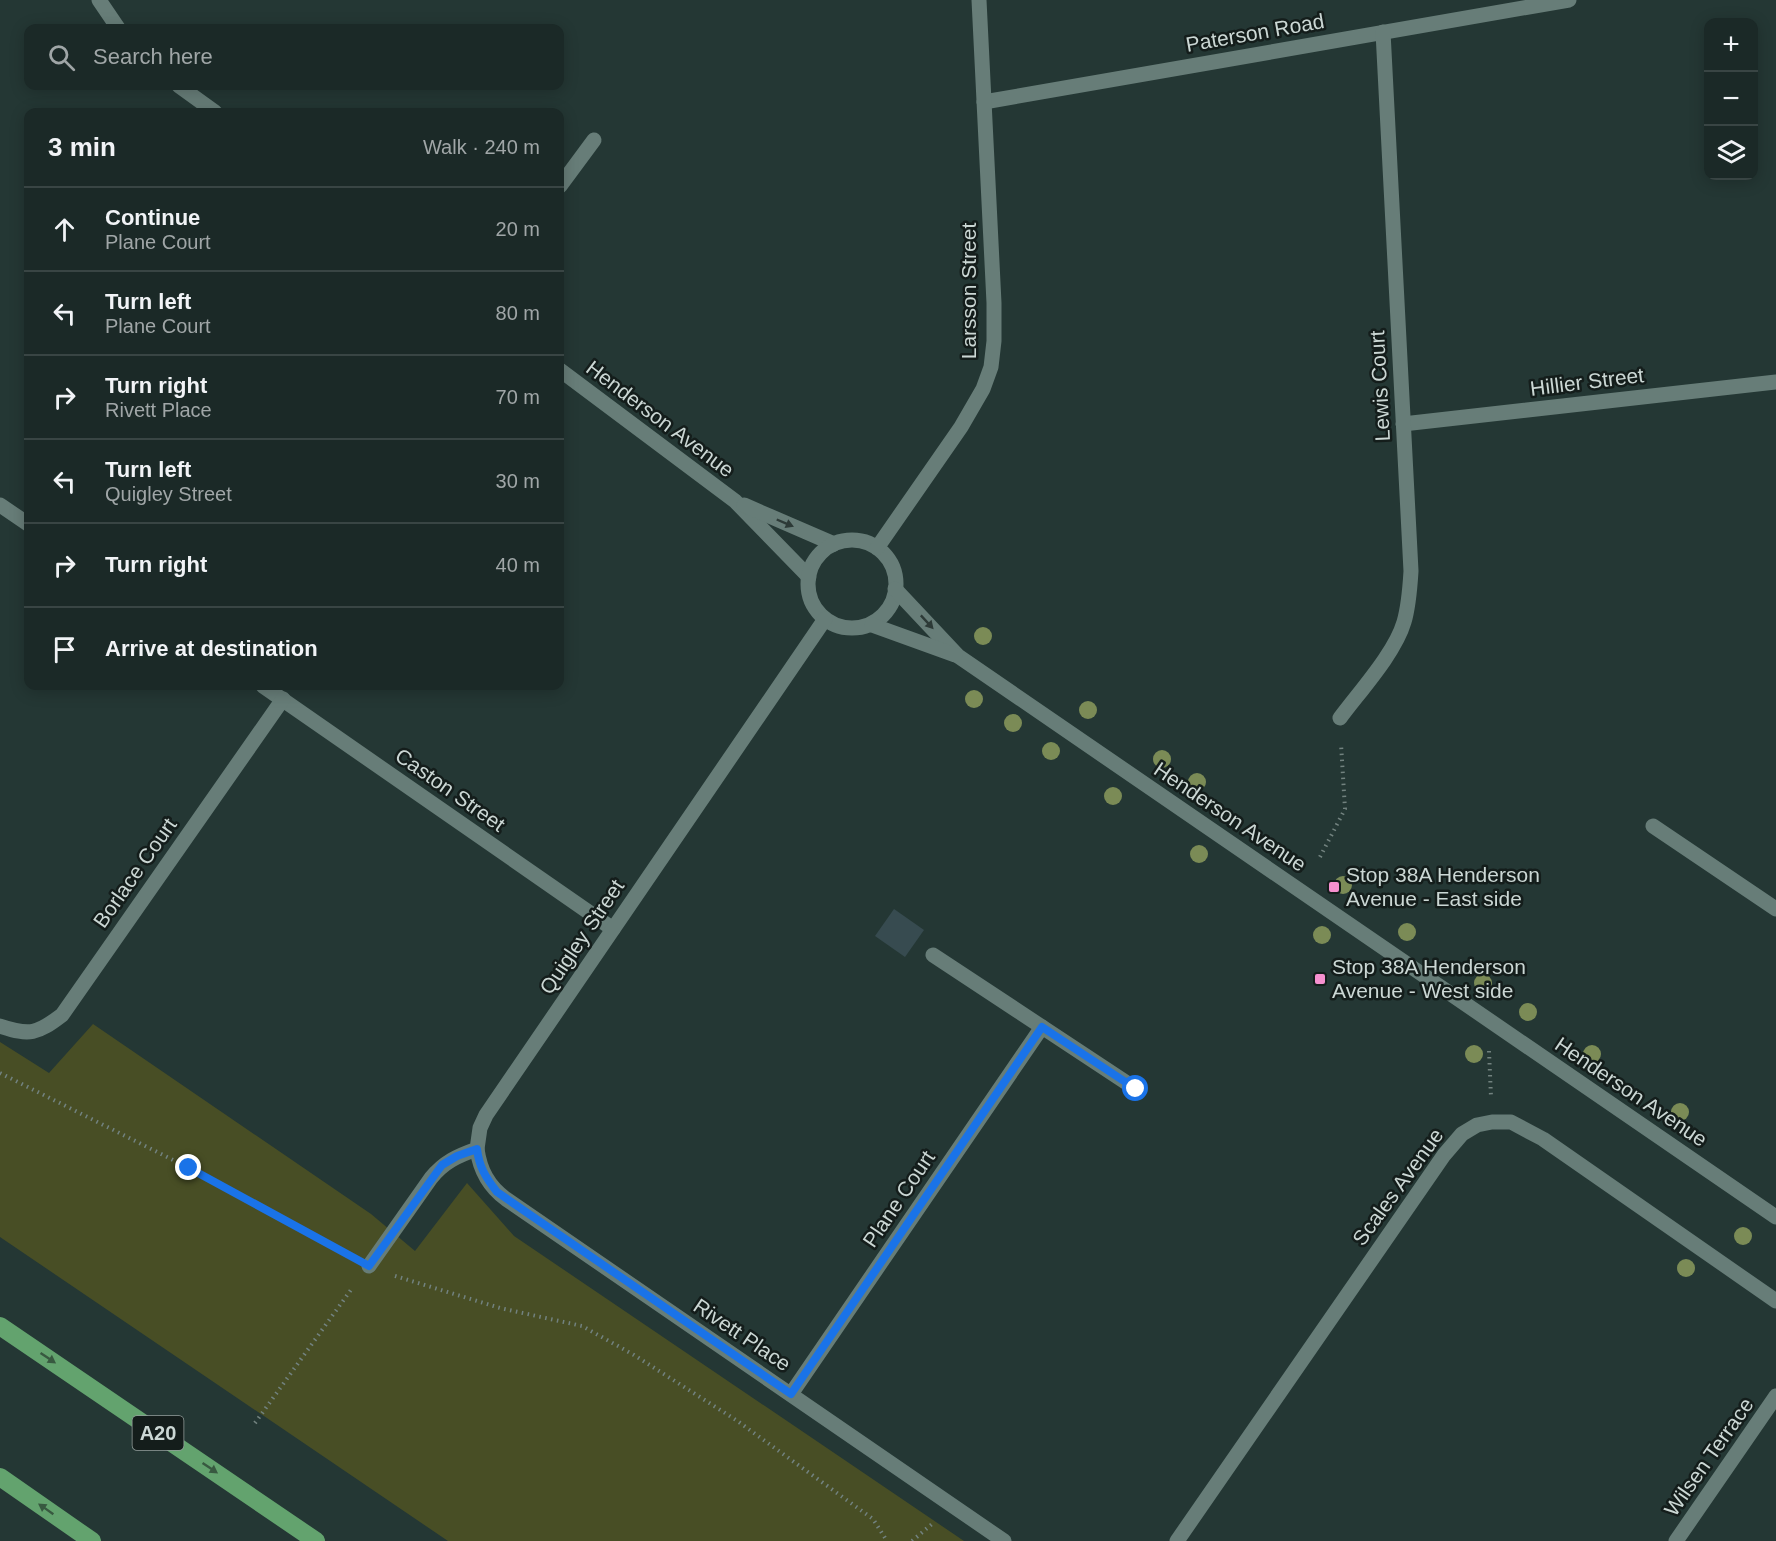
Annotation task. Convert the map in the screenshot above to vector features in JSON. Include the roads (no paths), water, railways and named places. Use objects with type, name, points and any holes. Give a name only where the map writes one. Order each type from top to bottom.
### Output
[{"type":"highway","name":"A20","points":[[0,1326],[316,1541]]},
{"type":"highway","points":[[0,1477],[92,1541]]},
{"type":"street","points":[[99,0],[115,24]]},
{"type":"street","name":"Larsson Street","points":[[877,548],[961,427],[983,389],[991,367],[994,303],[979,0]]},
{"type":"street","name":"Paterson Road","points":[[984,102],[1569,0]]},
{"type":"street","name":"Lewis Court","points":[[1340,718],[1396,643],[1404,621],[1411,571],[1383,32]]},
{"type":"street","points":[[185,90],[209,108]]},
{"type":"street","points":[[564,181],[594,140]]},
{"type":"street","name":"Henderson Avenue","points":[[564,373],[735,501],[809,577]]},
{"type":"street","name":"Hillier Street","points":[[1403,424],[1776,382]]},
{"type":"street","name":"Henderson Avenue","points":[[735,501],[834,544]]},
{"type":"street","points":[[0,505],[24,521]]},
{"type":"street","points":[[854,539],[870,543],[883,551],[893,566],[897,583],[891,607],[872,625],[854,629],[838,626],[825,619],[813,604],[808,586],[811,568],[820,554],[834,544],[854,539]]},
{"type":"street","name":"Henderson Avenue","points":[[896,589],[958,656],[1776,1217]]},
{"type":"street","name":"Quigley Street","points":[[477,1149],[480,1128],[486,1115],[825,619]]},
{"type":"street","name":"Henderson Avenue","points":[[872,625],[958,656]]},
{"type":"street","name":"Caston Street","points":[[268,690],[613,929]]},
{"type":"street","name":"Borlace Court","points":[[0,1026],[22,1033],[34,1032],[62,1015],[282,699]]},
{"type":"street","points":[[1653,826],[1776,909]]},
{"type":"street","points":[[933,955],[1136,1089]]},
{"type":"street","name":"Plane Court","points":[[791,1394],[1042,1027]]},
{"type":"street","name":"Scales Avenue","points":[[1177,1541],[1444,1155],[1462,1134],[1478,1125],[1511,1122],[1543,1139],[1776,1301]]},
{"type":"street","points":[[369,1266],[442,1165],[457,1156],[477,1149]]},
{"type":"street","name":"Rivett Place","points":[[477,1149],[485,1177],[497,1192],[1004,1541]]},
{"type":"street","name":"Wilsen Terrace","points":[[1676,1541],[1776,1396]]},
{"type":"place","name":"Stop 38A Henderson Avenue - East side","points":[[1334,887]]},
{"type":"place","name":"Stop 38A Henderson Avenue - West side","points":[[1320,979]]}]
